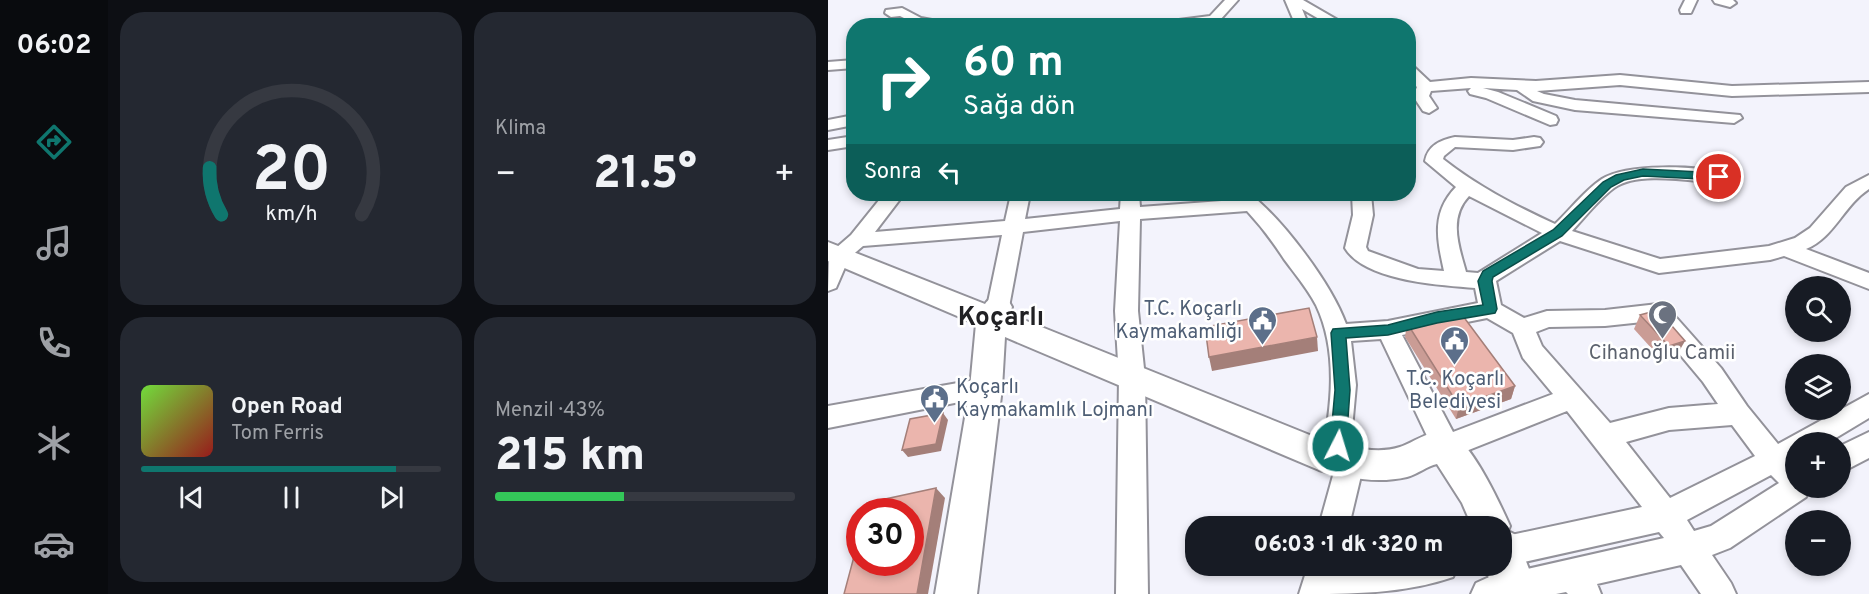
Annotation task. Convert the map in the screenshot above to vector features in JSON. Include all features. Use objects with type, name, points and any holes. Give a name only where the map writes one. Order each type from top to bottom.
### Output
[{"type":"main road","points":[[841,246],[1130,369],[1295,446],[1389,465],[1409,461],[1435,449],[1474,492],[1483,516]]},
{"type":"main road","points":[[956,594],[986,388],[1002,316]]},
{"type":"street","points":[[1216,18],[1232,0]]},
{"type":"street","points":[[1292,0],[1300,18]]},
{"type":"street","points":[[1292,0],[1327,18]]},
{"type":"street","points":[[889,13],[902,12],[912,18]]},
{"type":"street","points":[[828,66],[846,65]]},
{"type":"street","points":[[1416,77],[1425,86],[1458,84],[1522,87],[1620,80],[1732,91],[1869,87]]},
{"type":"street","points":[[1458,84],[1492,95],[1550,120]]},
{"type":"street","points":[[1425,86],[1421,96],[1429,108]]},
{"type":"street","points":[[1522,87],[1539,98],[1575,105],[1734,118]]},
{"type":"street","points":[[828,125],[846,122]]},
{"type":"street","points":[[1534,142],[1513,146],[1468,141],[1447,144],[1435,154],[1434,161],[1467,186],[1502,207],[1558,233],[1659,266],[1751,256],[1786,249],[1816,233],[1853,191],[1869,181]]},
{"type":"street","points":[[828,145],[846,142]]},
{"type":"street","points":[[1491,309],[1485,281],[1494,269],[1558,233],[1607,184],[1620,177],[1643,173],[1719,177]]},
{"type":"street","points":[[1457,280],[1446,221],[1454,200],[1467,186]]},
{"type":"street","points":[[828,283],[841,246],[887,201]]},
{"type":"street","points":[[1002,316],[1019,201]]},
{"type":"street","points":[[841,246],[889,239],[1014,228],[1130,204],[1199,201]]},
{"type":"street","points":[[1247,201],[1273,228],[1314,284],[1330,310],[1338,333],[1342,390],[1341,456],[1335,516]]},
{"type":"street","points":[[1361,201],[1361,229],[1355,245],[1357,252],[1416,276],[1485,281]]},
{"type":"street","points":[[1130,204],[1132,594]]},
{"type":"street","points":[[1786,249],[1869,281]]},
{"type":"street","points":[[1338,333],[1388,330],[1437,318],[1491,309],[1522,328],[1532,351],[1605,436],[1666,516],[1720,594]]},
{"type":"street","points":[[1522,328],[1547,319],[1605,318],[1658,312],[1712,375],[1738,414],[1785,459]]},
{"type":"street","points":[[1388,330],[1435,449],[1571,398]]},
{"type":"street","points":[[828,417],[986,388]]},
{"type":"street","points":[[1605,436],[1669,419],[1738,414]]},
{"type":"street","points":[[1827,432],[1864,414]]},
{"type":"street","points":[[1851,455],[1869,444]]},
{"type":"street","points":[[1512,562],[1666,516],[1785,465]]},
{"type":"street","points":[[1512,568],[1580,584],[1719,538],[1785,495]]},
{"type":"street","points":[[1315,594],[1321,576]]},
{"type":"street","points":[[1315,594],[1397,576]]},
{"type":"building","points":[[1309,308],[1317,337],[1209,357],[1205,327]]},
{"type":"building","points":[[1658,310],[1685,341],[1669,346],[1640,315]]},
{"type":"building","name":"T.C. Koçarlı Belediyesi","points":[[1460,312],[1515,386],[1459,406],[1407,323]]},
{"type":"building","points":[[943,413],[936,444],[902,450],[910,419]]},
{"type":"building","points":[[936,488],[924,555],[924,498],[890,498]]},
{"type":"building","points":[[849,576],[920,576],[917,594],[844,594]]},
{"type":"place","name":"Cihanoğlu Camii","points":[[1662,340]]},
{"type":"place","name":"T.C. Koçarlı Kaymakamlığı","points":[[1263,346]]},
{"type":"place","name":"T.C. Koçarlı Belediyesi","points":[[1455,366]]},
{"type":"place","name":"Koçarlı Kaymakamlık Lojmanı","points":[[935,424]]},
{"type":"district","name":"Koçarlı","points":[[1001,316]]},
{"type":"route","points":[[1338,446],[1342,390],[1338,333],[1388,330],[1437,318],[1491,309],[1485,281],[1488,275],[1494,269],[1558,233],[1607,184],[1620,177],[1635,173],[1719,177]]}]
